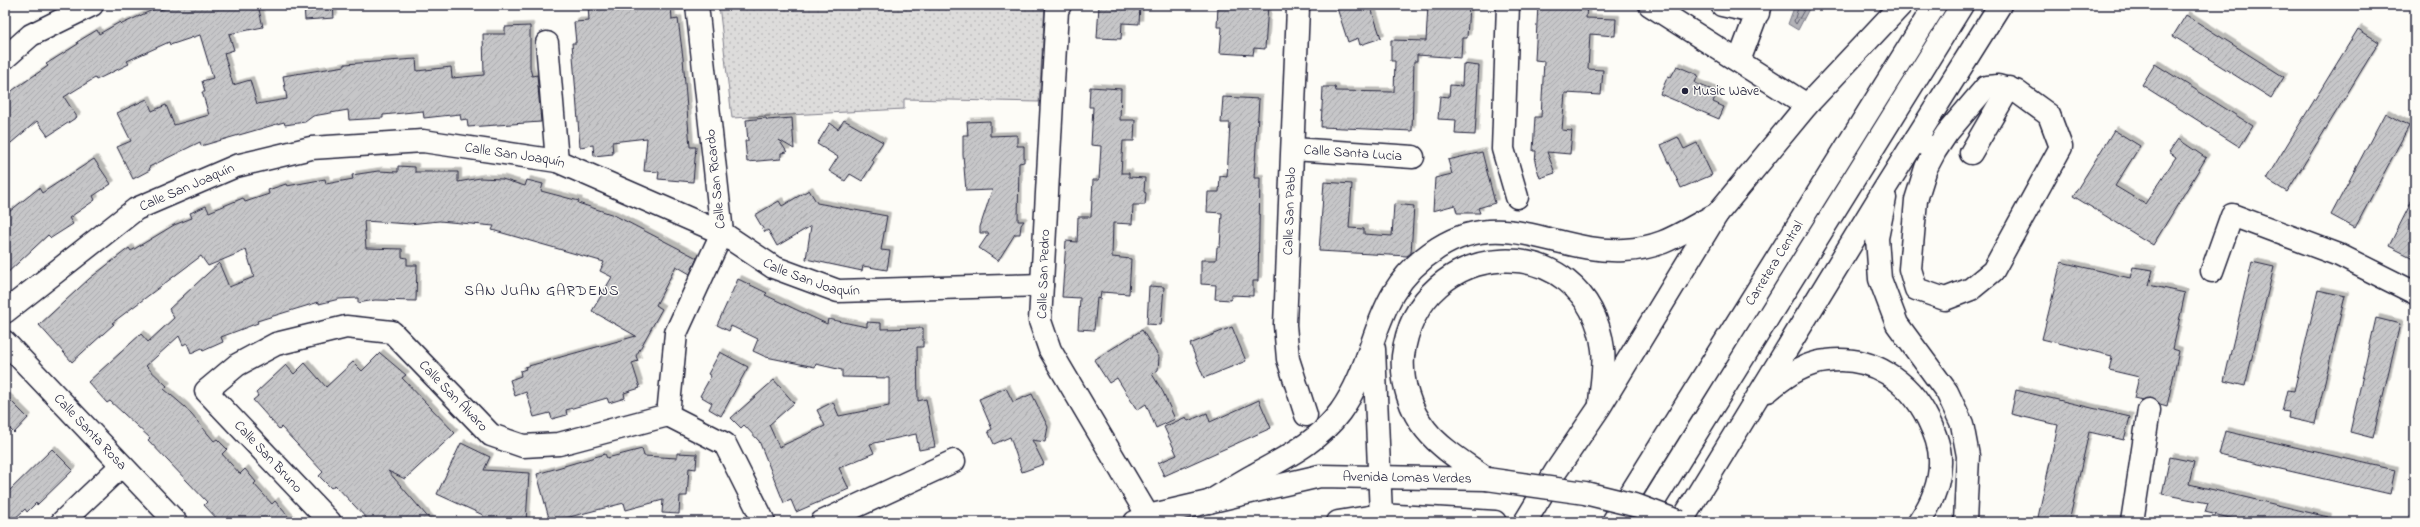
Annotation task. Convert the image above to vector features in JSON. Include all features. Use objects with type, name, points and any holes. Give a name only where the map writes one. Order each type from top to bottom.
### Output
[{"type":"main road","points":[[5,58],[31,35],[92,5]]},
{"type":"main road","name":"Calle San Ricardo","points":[[668,415],[676,333],[722,233],[697,5]]},
{"type":"main road","name":"Calle San Pedro","points":[[1060,5],[1056,18],[1040,321],[1050,350],[1141,519]]},
{"type":"main road","name":"Calle San Pablo","points":[[1296,5],[1298,8],[1285,325],[1288,359],[1306,415]]},
{"type":"main road","points":[[1508,5],[1503,149],[1517,197]]},
{"type":"main road","points":[[1650,5],[1807,105]]},
{"type":"main road","points":[[1722,5],[1759,9],[1739,61]]},
{"type":"main road","points":[[1525,522],[1556,471],[1600,408],[1717,214],[1807,105],[1901,5]]},
{"type":"main road","name":"Carretera Central","points":[[1613,522],[1935,5]]},
{"type":"main road","name":"Carretera Central","points":[[1641,522],[1962,5]]},
{"type":"main road","points":[[1681,522],[1758,399],[1886,185],[2000,5]]},
{"type":"main road","points":[[547,43],[557,161]]},
{"type":"main road","points":[[1986,87],[2009,88],[2049,115],[2061,147],[1993,271],[1971,289],[1945,299],[1916,289],[1910,269],[1916,200],[1926,168],[1935,151],[1947,134],[1986,87]]},
{"type":"main road","points":[[1970,153],[2009,88]]},
{"type":"main road","points":[[1916,139],[1935,151]]},
{"type":"main road","name":"Calle San Joaquín","points":[[5,312],[136,209],[236,166],[311,148],[423,141],[557,161],[722,233],[773,267],[838,291],[1042,285]]},
{"type":"main road","name":"Calle Santa Lucia","points":[[1293,149],[1413,157]]},
{"type":"main road","points":[[1886,185],[1878,238],[1878,266],[1883,290],[1897,324],[1947,392],[1954,406],[1966,440],[1969,474],[1965,522]]},
{"type":"main road","points":[[1209,502],[1254,475],[1284,460],[1315,439],[1339,413],[1348,400],[1363,368],[1372,338],[1388,300],[1409,271],[1438,247],[1468,234],[1492,230],[1514,230],[1569,244],[1623,250],[1670,241],[1717,214]]},
{"type":"main road","points":[[2212,271],[2232,215],[2339,255],[2415,293]]},
{"type":"main road","points":[[1487,479],[1425,429],[1413,409],[1405,384],[1403,362],[1405,343],[1414,316],[1432,293],[1449,277],[1471,266],[1503,260],[1542,267],[1566,281],[1590,309],[1602,340],[1604,360],[1600,408]]},
{"type":"main road","name":"Calle San Álvaro","points":[[206,391],[237,365],[276,344],[346,327],[392,332],[492,435],[523,446],[559,444],[668,415]]},
{"type":"main road","points":[[1372,338],[1375,350],[1378,476],[1381,515]]},
{"type":"main road","name":"Calle Santa Rosa","points":[[5,342],[176,522]]},
{"type":"main road","points":[[1758,399],[1789,374],[1825,361],[1841,360],[1864,364],[1891,374],[1914,394],[1922,406],[1938,444],[1940,458],[1935,494],[1919,522]]},
{"type":"main road","name":"Calle San Bruno","points":[[206,391],[330,522]]},
{"type":"main road","points":[[2132,522],[2149,410]]},
{"type":"main road","points":[[668,415],[724,444],[764,522]]},
{"type":"main road","points":[[822,522],[954,461]]},
{"type":"main road","points":[[62,522],[122,466]]},
{"type":"main road","points":[[1949,522],[1969,474]]},
{"type":"main road","name":"Avenida Lomas Verdes","points":[[1141,519],[1320,476],[1378,476],[1487,479],[1585,493],[1638,506],[1681,522]]},
{"type":"main road","points":[[1338,522],[1381,515],[1469,519],[1495,522]]},
{"type":"shaded area","points":[[719,5],[1045,5],[1039,102],[904,99],[904,109],[732,118]]},
{"type":"water","points":[[1795,5],[1811,5],[1798,30],[1788,24]]},
{"type":"building","points":[[174,5],[258,5],[263,27],[229,34],[234,50],[224,53],[233,85],[250,80],[257,104],[287,99],[283,76],[345,66],[345,64],[416,59],[417,71],[451,67],[452,78],[484,75],[483,34],[505,34],[505,27],[530,26],[530,68],[532,76],[537,75],[541,122],[468,127],[467,119],[461,120],[460,114],[424,118],[423,111],[383,115],[383,118],[349,120],[348,110],[313,116],[305,122],[285,125],[284,122],[201,146],[200,142],[149,167],[150,170],[133,179],[117,147],[131,141],[117,113],[147,99],[152,111],[166,105],[174,125],[209,115],[202,92],[205,92],[202,81],[213,78],[200,35],[170,45],[169,42],[127,61],[129,64],[96,80],[95,78],[64,97],[77,117],[48,136],[37,121],[5,148],[5,99],[13,90],[48,66],[46,64],[97,30],[99,34],[120,22],[122,24],[159,7],[160,10]]},
{"type":"building","points":[[304,5],[333,5],[334,18],[305,20]]},
{"type":"building","points":[[588,5],[671,5],[672,20],[678,19],[683,58],[690,147],[696,147],[693,182],[658,179],[659,172],[644,171],[647,138],[612,142],[613,154],[594,156],[593,145],[580,147],[572,43],[576,43],[574,22],[589,21]]},
{"type":"building","points":[[1099,5],[1140,5],[1139,24],[1122,23],[1121,39],[1097,38]]},
{"type":"building","points":[[1218,5],[1268,5],[1265,49],[1254,48],[1253,55],[1220,53],[1222,27],[1217,27]]},
{"type":"building","points":[[1336,5],[1370,5],[1381,38],[1360,45],[1358,38],[1348,42]]},
{"type":"building","points":[[1428,5],[1469,5],[1467,38],[1462,38],[1461,58],[1417,55],[1417,61],[1414,61],[1412,131],[1321,127],[1323,87],[1335,87],[1336,91],[1394,92],[1395,61],[1391,61],[1391,40],[1426,41]]},
{"type":"building","points":[[1538,5],[1587,5],[1586,18],[1616,19],[1615,36],[1590,34],[1588,69],[1603,70],[1601,95],[1565,93],[1562,130],[1572,131],[1570,154],[1547,152],[1555,173],[1540,178],[1535,162],[1536,151],[1533,151],[1535,117],[1541,117],[1544,61],[1535,60]]},
{"type":"building","points":[[2186,15],[2284,77],[2271,98],[2173,36]]},
{"type":"building","points":[[2358,29],[2379,42],[2287,192],[2266,179]]},
{"type":"building","points":[[1463,64],[1479,66],[1475,135],[1455,134],[1456,120],[1438,119],[1440,96],[1449,97],[1450,85],[1462,86]]},
{"type":"building","points":[[2155,64],[2253,126],[2240,147],[2142,85]]},
{"type":"building","points":[[1677,66],[1698,75],[1695,83],[1717,92],[1713,102],[1724,107],[1719,119],[1660,94],[1668,76],[1671,77]]},
{"type":"building","points":[[1090,87],[1121,89],[1120,120],[1135,120],[1134,141],[1123,141],[1121,173],[1129,173],[1129,177],[1145,178],[1144,192],[1146,193],[1145,205],[1133,205],[1132,224],[1113,223],[1112,257],[1131,259],[1129,294],[1101,292],[1100,299],[1097,298],[1094,330],[1078,329],[1080,298],[1062,297],[1066,241],[1077,242],[1078,217],[1091,217],[1093,180],[1099,180],[1101,146],[1091,145],[1093,107],[1089,107]]},
{"type":"building","points":[[1223,97],[1259,99],[1254,178],[1260,178],[1258,281],[1253,281],[1253,296],[1231,295],[1231,300],[1215,299],[1216,285],[1201,284],[1201,260],[1216,260],[1217,247],[1220,247],[1222,213],[1207,212],[1208,192],[1219,192],[1220,176],[1227,177],[1230,123],[1221,123]]},
{"type":"building","points":[[2385,113],[2409,126],[2355,228],[2331,215]]},
{"type":"building","points":[[766,118],[767,120],[792,118],[794,149],[779,140],[787,152],[781,153],[781,159],[747,162],[745,141],[748,141],[746,120]]},
{"type":"building","points":[[844,120],[883,142],[871,160],[874,162],[862,181],[850,174],[845,181],[829,171],[838,157],[817,144],[830,123],[838,129]]},
{"type":"building","points":[[990,121],[990,136],[1017,135],[1017,146],[1024,146],[1024,162],[1019,163],[1018,221],[1024,221],[1021,225],[1020,234],[1015,234],[998,261],[979,248],[989,233],[980,233],[980,227],[992,190],[966,191],[963,155],[963,135],[968,135],[967,122]]},
{"type":"building","points":[[2114,130],[2140,146],[2115,186],[2145,204],[2176,157],[2169,152],[2178,139],[2206,158],[2153,245],[2073,196]]},
{"type":"building","points":[[1678,137],[1684,149],[1697,143],[1712,175],[1681,188],[1661,145]]},
{"type":"building","points":[[1482,152],[1495,203],[1478,208],[1480,213],[1457,213],[1455,205],[1433,211],[1435,178],[1452,174],[1448,160]]},
{"type":"building","points":[[94,159],[111,184],[93,196],[95,200],[69,218],[73,224],[51,238],[48,235],[5,275],[5,215],[39,188],[42,193]]},
{"type":"building","points":[[398,166],[415,167],[415,172],[458,172],[458,182],[480,178],[502,179],[525,186],[527,180],[543,184],[541,191],[579,201],[578,203],[614,215],[697,258],[690,274],[676,266],[656,305],[662,309],[636,356],[638,361],[632,363],[640,388],[624,393],[625,398],[609,403],[607,398],[566,410],[567,415],[552,419],[550,413],[534,417],[526,392],[515,396],[510,380],[521,376],[520,371],[526,369],[525,367],[636,336],[592,311],[612,277],[600,271],[604,262],[492,230],[494,226],[439,221],[409,224],[364,221],[366,248],[402,249],[402,257],[407,258],[407,265],[417,265],[416,301],[375,300],[358,303],[358,298],[339,299],[319,304],[319,302],[257,321],[258,323],[221,337],[223,342],[203,351],[202,348],[191,353],[187,343],[183,345],[179,336],[146,366],[167,386],[164,389],[185,407],[214,441],[217,439],[227,449],[222,454],[240,474],[245,469],[256,482],[254,484],[272,504],[275,501],[293,522],[220,522],[204,505],[207,502],[148,440],[150,438],[110,401],[107,403],[88,382],[141,334],[148,342],[174,318],[169,309],[219,263],[229,287],[254,277],[246,250],[208,266],[201,256],[112,323],[114,324],[72,362],[39,325],[89,279],[129,248],[131,251],[174,225],[192,218],[190,213],[206,206],[209,212],[243,198],[245,202],[269,194],[268,190],[286,184],[287,186],[325,179],[326,184],[353,179],[352,175],[378,171],[398,172]]},
{"type":"building","points":[[1324,182],[1352,184],[1349,228],[1364,229],[1364,234],[1392,236],[1394,204],[1414,206],[1411,253],[1407,256],[1319,251]]},
{"type":"building","points":[[809,190],[817,203],[887,216],[881,250],[890,251],[887,270],[863,266],[862,271],[806,259],[811,226],[777,246],[768,230],[765,232],[755,215],[779,201],[782,206]]},
{"type":"building","points":[[2415,195],[2415,259],[2389,246]]},
{"type":"building","points":[[2061,262],[2130,278],[2133,267],[2153,270],[2149,285],[2185,293],[2173,349],[2179,351],[2167,406],[2160,404],[2151,398],[2142,400],[2134,398],[2139,377],[2109,370],[2112,356],[2042,339]]},
{"type":"building","points":[[2252,262],[2274,267],[2245,386],[2224,381]]},
{"type":"building","points":[[738,279],[767,293],[765,295],[827,324],[828,319],[867,327],[867,322],[881,323],[881,329],[923,328],[923,347],[917,347],[918,401],[926,399],[935,447],[919,450],[916,434],[870,444],[874,453],[839,468],[849,489],[796,512],[791,500],[784,503],[759,441],[744,425],[741,428],[731,418],[774,380],[794,403],[769,425],[779,447],[825,426],[817,410],[833,402],[839,416],[889,406],[889,378],[842,377],[842,370],[816,364],[815,367],[766,357],[753,351],[758,339],[731,326],[729,331],[717,325]]},
{"type":"building","points":[[1149,286],[1164,287],[1161,325],[1147,324]]},
{"type":"building","points":[[2318,290],[2345,296],[2315,424],[2288,418],[2289,412],[2282,411],[2287,390],[2294,391]]},
{"type":"building","points":[[2376,318],[2400,324],[2373,438],[2350,432]]},
{"type":"building","points":[[1232,327],[1246,361],[1204,378],[1190,344]]},
{"type":"building","points":[[1142,330],[1159,357],[1158,370],[1152,374],[1163,392],[1175,419],[1156,428],[1146,404],[1137,410],[1117,378],[1109,383],[1094,360]]},
{"type":"building","points":[[720,352],[748,367],[721,416],[709,409],[712,403],[700,396],[711,376],[708,374]]},
{"type":"building","points":[[380,353],[406,375],[402,378],[455,433],[405,479],[388,471],[432,522],[370,522],[335,485],[331,488],[319,476],[323,472],[281,427],[279,429],[253,400],[258,396],[256,393],[286,365],[294,374],[305,363],[326,387],[353,362],[362,371]]},
{"type":"building","points":[[1006,388],[1013,402],[1032,394],[1048,427],[1045,442],[1032,440],[1044,464],[1022,472],[1010,437],[994,444],[988,431],[992,429],[979,399]]},
{"type":"building","points":[[2016,390],[2130,417],[2124,440],[2089,432],[2069,522],[2037,522],[2058,425],[2011,414]]},
{"type":"building","points":[[5,395],[28,418],[14,433],[5,424]]},
{"type":"building","points":[[1259,400],[1271,428],[1164,476],[1158,463],[1177,455],[1164,427],[1186,417],[1188,421],[1207,413],[1210,422]]},
{"type":"building","points":[[2225,431],[2395,470],[2390,494],[2219,455]]},
{"type":"building","points":[[461,443],[490,457],[484,470],[529,473],[526,522],[482,522],[483,515],[437,494]]},
{"type":"building","points":[[52,449],[73,470],[37,505],[36,503],[27,512],[25,509],[11,522],[5,522],[5,495]]},
{"type":"building","points":[[642,449],[644,456],[677,458],[677,453],[697,454],[696,469],[689,468],[687,496],[680,496],[679,514],[662,513],[663,500],[626,510],[624,503],[550,522],[537,474],[605,454],[607,458]]},
{"type":"building","points":[[2170,457],[2194,462],[2189,484],[2328,517],[2327,522],[2246,522],[2205,512],[2208,503],[2162,494]]},
{"type":"place","name":"Music Wave","points":[[1685,91]]},
{"type":"district","name":"SAN JUAN GARDENS","points":[[542,291]]}]
